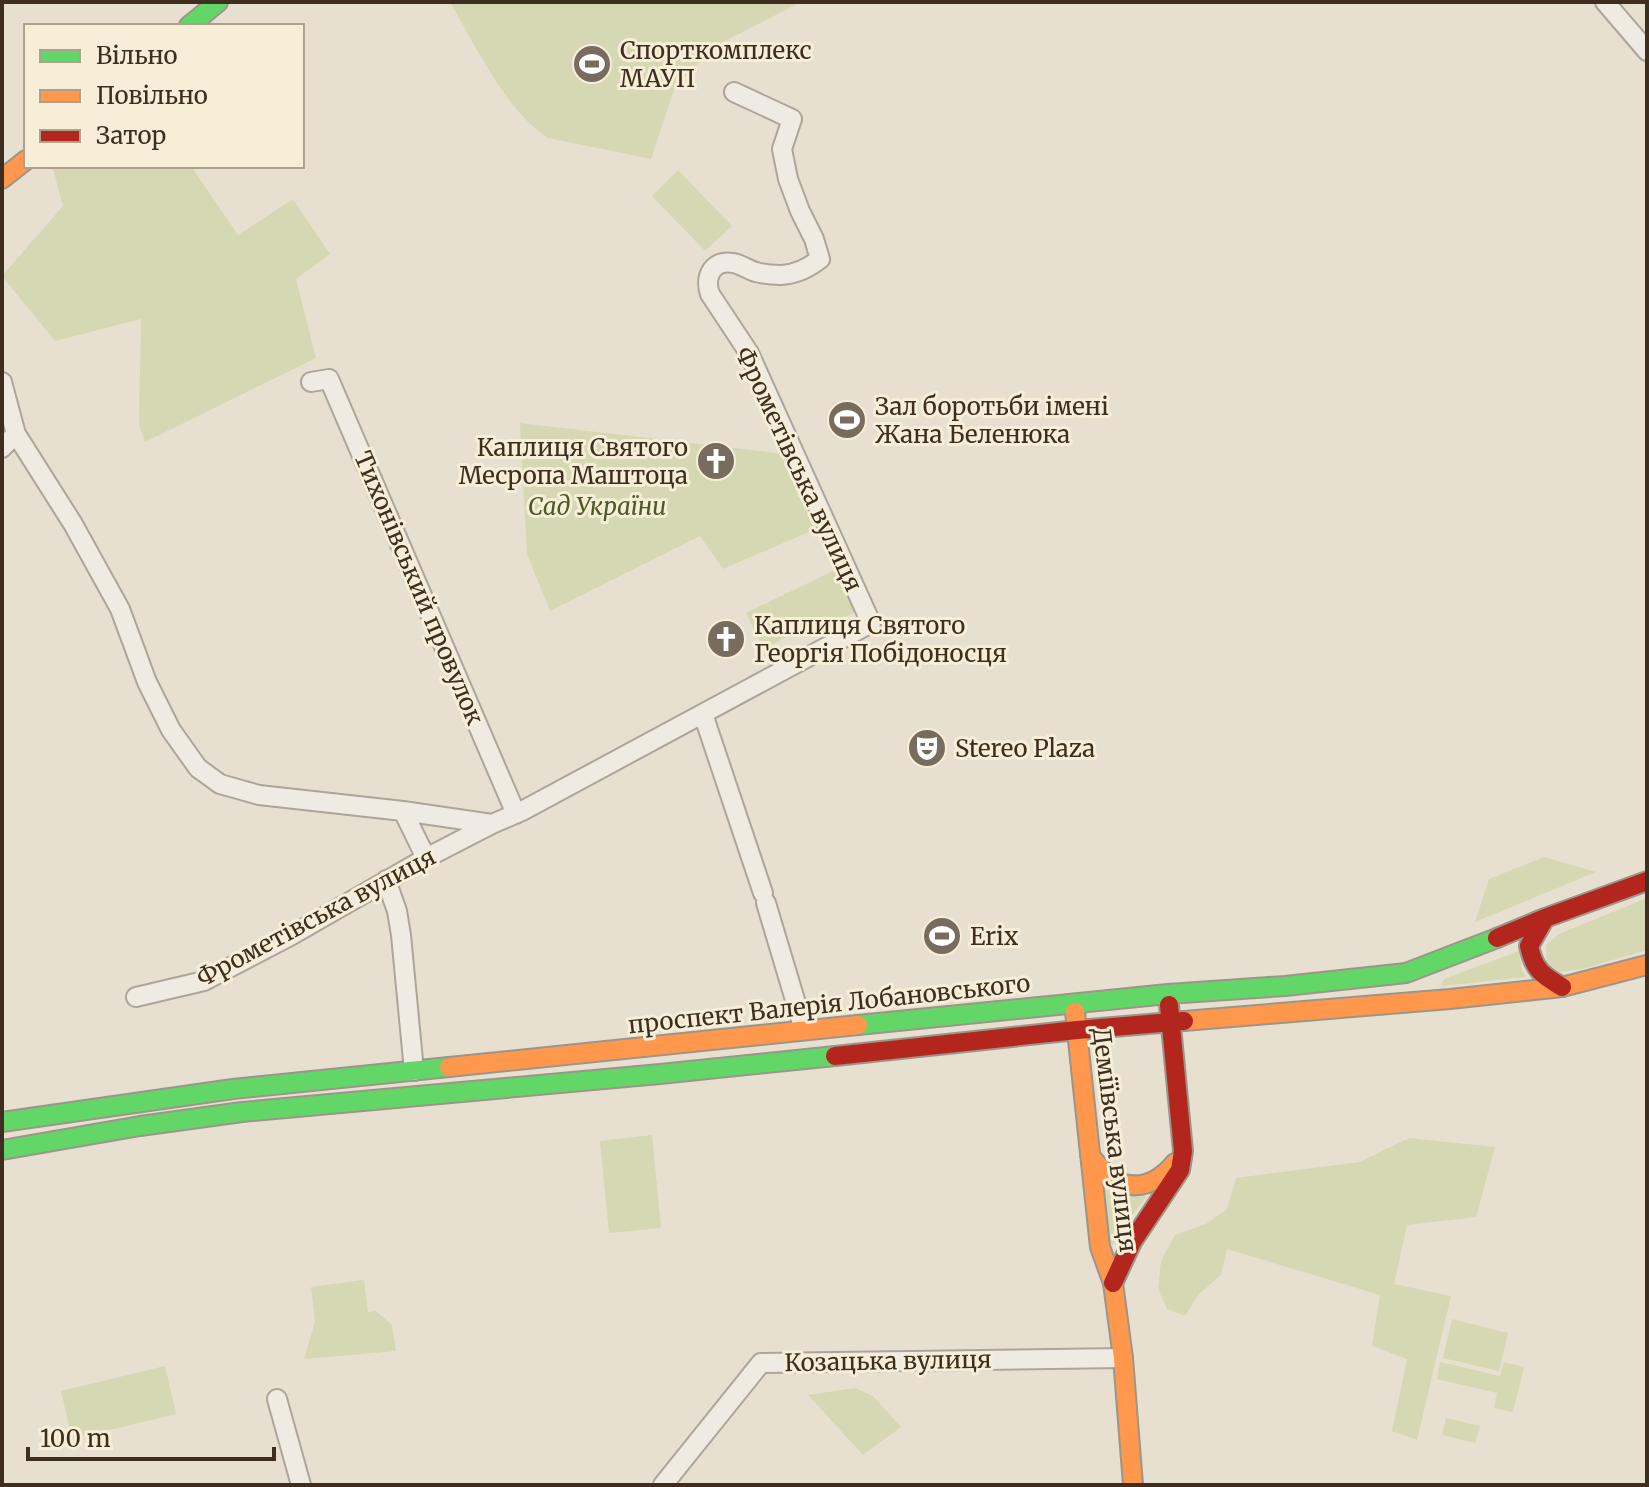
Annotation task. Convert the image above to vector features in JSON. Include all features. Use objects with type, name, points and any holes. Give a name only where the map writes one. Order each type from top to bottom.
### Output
[{"type":"main road","points":[[191,24],[218,2]]},
{"type":"main road","points":[[3,175],[24,161]]},
{"type":"main road","name":"проспект Валерія Лобановського","points":[[2,1122],[218,1091],[1073,1002],[1285,986],[1406,973],[1647,881]]},
{"type":"main road","points":[[1545,918],[1529,946],[1532,964],[1541,974],[1562,987]]},
{"type":"main road","points":[[2,1150],[242,1112],[660,1074],[1171,1021],[1562,987],[1647,965]]},
{"type":"main road","name":"Деміївська вулиця","points":[[1113,1283],[1132,1242],[1180,1170],[1183,1151],[1168,994]]},
{"type":"main road","name":"Деміївська вулиця","points":[[1073,1002],[1100,1247],[1113,1283],[1123,1358],[1133,1485]]},
{"type":"main road","points":[[1090,1156],[1112,1179],[1133,1186],[1152,1184],[1168,1173],[1183,1151]]},
{"type":"street","points":[[1605,2],[1647,51]]},
{"type":"street","name":"Фрометівська вулиця","points":[[136,997],[204,981],[292,935],[426,858],[516,814],[871,623],[749,353],[707,286],[708,273],[717,265],[731,262],[757,272],[783,275],[805,270],[820,259],[788,179],[782,149],[792,119],[734,92]]},
{"type":"street","name":"Тихонівський провулок","points":[[311,382],[329,379],[516,814]]},
{"type":"street","points":[[2,382],[16,434],[73,524],[120,609],[153,694],[171,730],[198,768],[220,784],[259,795],[492,824]]},
{"type":"street","points":[[2,448],[16,434]]},
{"type":"street","points":[[703,714],[765,898],[804,1030]]},
{"type":"street","points":[[403,811],[426,858]]},
{"type":"street","points":[[386,880],[397,911],[401,935],[414,1071]]},
{"type":"street","name":"Козацька вулиця","points":[[663,1485],[761,1363],[1123,1358]]},
{"type":"street","points":[[277,1399],[301,1485]]},
{"type":"green space","name":"Спорткомплекс МАУП","points":[[450,2],[801,2],[715,46],[675,87],[651,159],[548,138],[518,111],[505,94]]},
{"type":"green space","points":[[192,168],[238,235],[293,199],[330,254],[296,279],[316,358],[145,442],[139,425],[141,319],[55,341],[2,276],[63,206],[53,169]]},
{"type":"green space","points":[[678,170],[732,226],[705,251],[652,196]]},
{"type":"green space","name":"Сад України","points":[[520,423],[785,454],[818,528],[723,569],[700,536],[550,611],[527,554]]},
{"type":"green space","points":[[839,568],[859,610],[831,624],[826,616],[764,649],[746,613]]},
{"type":"green space","points":[[1544,857],[1596,872],[1475,922],[1489,879]]},
{"type":"green space","points":[[1647,898],[1647,950],[1582,969],[1560,972],[1547,963],[1546,945],[1559,934]]},
{"type":"green space","points":[[1519,951],[1526,977],[1441,984],[1444,979]]},
{"type":"green space","points":[[652,1135],[661,1228],[609,1233],[600,1141]]},
{"type":"green space","points":[[1409,1138],[1495,1147],[1476,1217],[1407,1225],[1394,1284],[1451,1296],[1417,1440],[1392,1431],[1407,1359],[1372,1346],[1380,1295],[1227,1249],[1221,1275],[1199,1294],[1185,1316],[1167,1309],[1158,1289],[1161,1261],[1175,1235],[1206,1224],[1227,1209],[1236,1178],[1360,1162]]},
{"type":"green space","points":[[1101,1186],[1123,1196],[1147,1196],[1122,1228],[1109,1252]]},
{"type":"green space","points":[[364,1280],[368,1312],[376,1311],[392,1325],[396,1351],[304,1359],[315,1322],[311,1287]]},
{"type":"green space","points":[[1452,1319],[1508,1333],[1499,1371],[1443,1358]]},
{"type":"green space","points":[[1440,1362],[1500,1376],[1504,1362],[1524,1367],[1513,1412],[1494,1408],[1497,1393],[1437,1379]]},
{"type":"green space","points":[[165,1366],[176,1414],[72,1439],[61,1391]]},
{"type":"green space","points":[[855,1388],[873,1396],[901,1427],[863,1455],[808,1395]]},
{"type":"green space","points":[[1446,1418],[1480,1426],[1475,1443],[1442,1435]]},
{"type":"traffic: fast","points":[[191,24],[218,2]]},
{"type":"traffic: fast","points":[[858,1025],[1406,973],[1497,938]]},
{"type":"traffic: fast","points":[[2,1150],[242,1112],[835,1056]]},
{"type":"traffic: fast","points":[[2,1122],[233,1089],[449,1067]]},
{"type":"traffic: slow","points":[[2,179],[24,162]]},
{"type":"traffic: slow","points":[[1184,1021],[1562,987],[1647,965]]},
{"type":"traffic: slow","points":[[1075,1012],[1100,1247],[1113,1283],[1123,1358],[1133,1485]]},
{"type":"traffic: slow","points":[[449,1067],[858,1025]]},
{"type":"traffic: slow","points":[[1090,1156],[1113,1179],[1131,1185],[1155,1180],[1175,1163]]},
{"type":"traffic: jam","points":[[1497,938],[1647,881]]},
{"type":"traffic: jam","points":[[1545,918],[1529,946],[1540,971],[1562,987]]},
{"type":"traffic: jam","points":[[1113,1283],[1132,1242],[1180,1170],[1183,1151],[1169,1005]]},
{"type":"traffic: jam","points":[[835,1056],[1184,1021]]},
{"type":"place","name":"Спорткомплекс МАУП","points":[[592,64]]},
{"type":"place","name":"Зал боротьби імені Жана Беленюка","points":[[847,420]]},
{"type":"place","name":"Каплиця Святого Месропа Маштоца","points":[[716,461]]},
{"type":"place","name":"Каплиця Святого Георгія Побідоносця","points":[[726,639]]},
{"type":"place","name":"Stereo Plaza","points":[[927,748]]},
{"type":"place","name":"Erix","points":[[942,936]]}]
